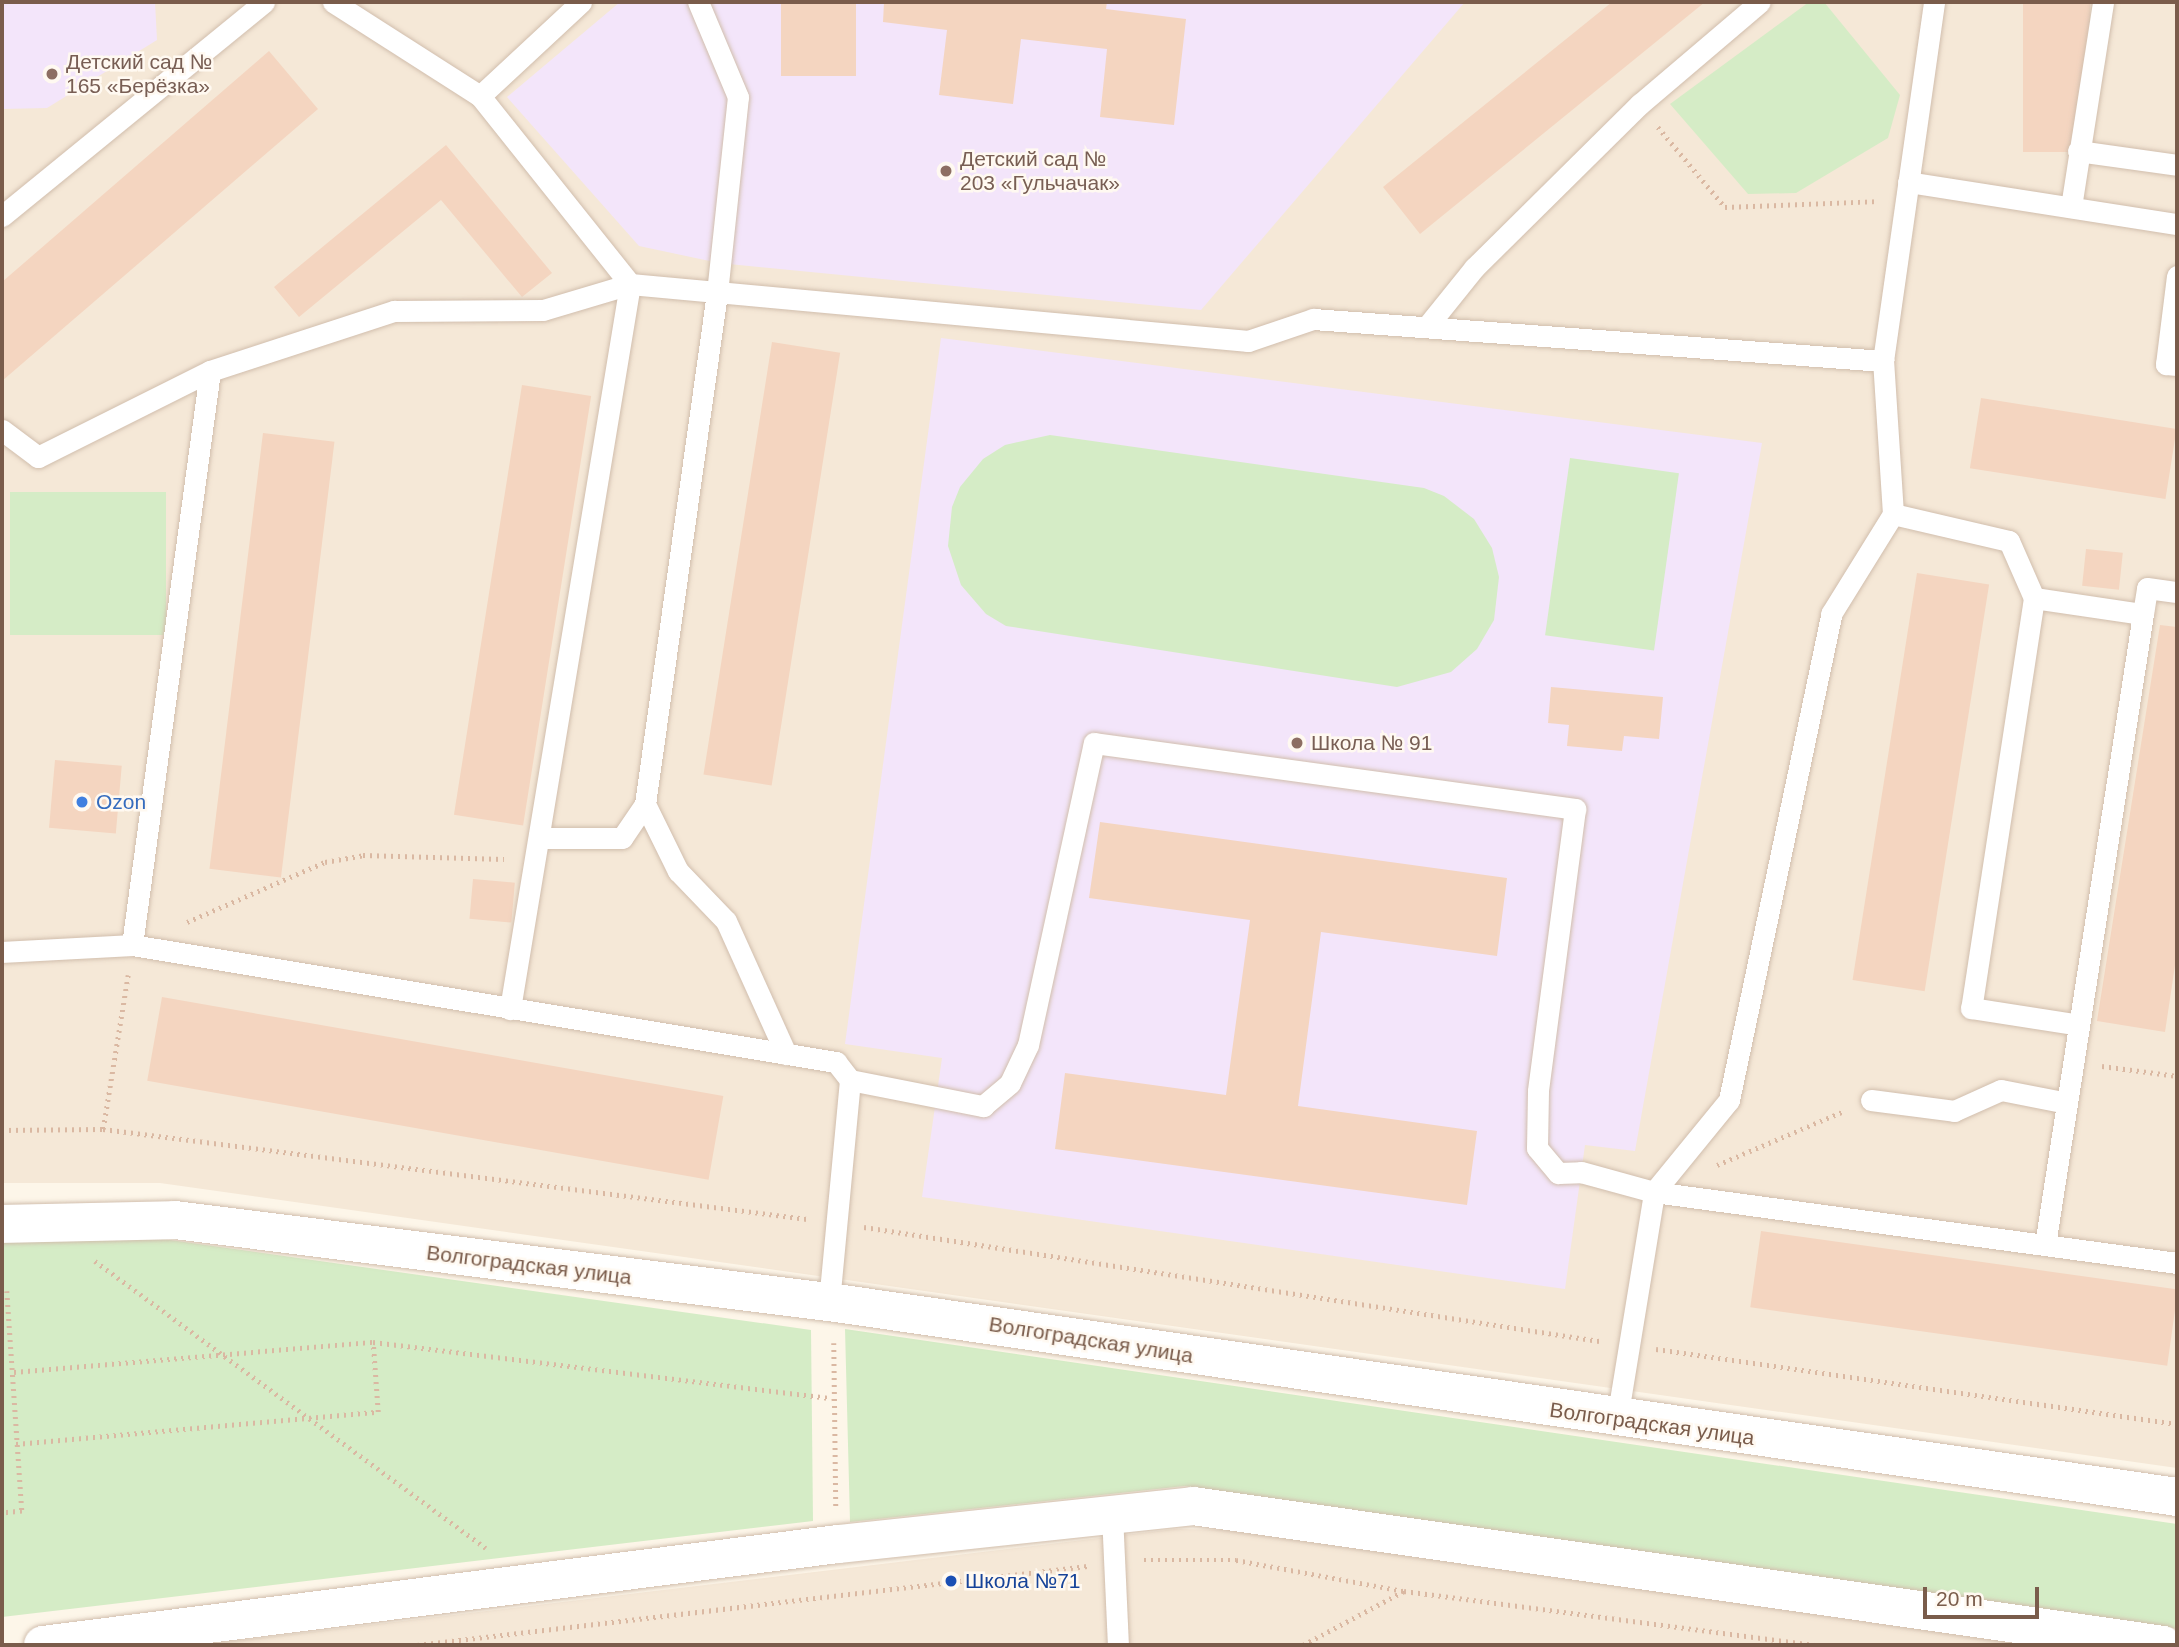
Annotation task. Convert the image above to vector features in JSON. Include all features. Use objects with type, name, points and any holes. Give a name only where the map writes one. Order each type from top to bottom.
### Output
[{"type":"main road","name":"Волгоградская улица","points":[[2,1224],[175,1220],[832,1303],[1618,1419],[2177,1497]]},
{"type":"main road","points":[[43,1645],[838,1544],[1193,1506],[2163,1645]]},
{"type":"lane","points":[[2,216],[264,2]]},
{"type":"lane","points":[[333,2],[480,96],[631,284],[510,1009]]},
{"type":"lane","points":[[480,96],[582,2]]},
{"type":"lane","points":[[538,845],[622,838],[645,804],[717,292],[738,97],[698,2]]},
{"type":"lane","points":[[1429,324],[1474,268],[1640,104],[1760,2]]},
{"type":"lane","points":[[1618,1419],[1654,1192],[1729,1100],[1831,614],[1893,514],[1883,361],[1934,2]]},
{"type":"lane","points":[[2071,207],[2102,2]]},
{"type":"lane","points":[[2078,151],[2177,165]]},
{"type":"lane","points":[[1908,182],[2177,224]]},
{"type":"lane","points":[[2177,276],[2166,364],[2177,365]]},
{"type":"lane","points":[[2,430],[38,457],[210,371],[394,311],[542,310],[631,284],[1248,341],[1313,320],[1429,324],[1519,336],[1883,361]]},
{"type":"lane","points":[[132,945],[210,371]]},
{"type":"lane","points":[[1893,514],[2009,541],[2034,598],[1971,1008],[2079,1025]]},
{"type":"lane","points":[[2045,1245],[2147,588],[2177,593]]},
{"type":"lane","points":[[2034,598],[2143,614]]},
{"type":"lane","points":[[2,952],[132,945],[836,1062],[850,1080],[983,1106],[1010,1083],[1028,1045],[1094,743],[1575,809],[1538,1091],[1537,1148],[1558,1172],[1581,1172],[1654,1192],[2177,1263]]},
{"type":"lane","points":[[645,804],[678,871],[726,921],[786,1054]]},
{"type":"lane","points":[[832,1303],[833,1222],[850,1080]]},
{"type":"lane","points":[[1871,1100],[1954,1111],[2001,1090],[2067,1103]]},
{"type":"lane","points":[[1112,1514],[1118,1645]]},
{"type":"path","points":[[1640,104],[1725,207],[1885,201],[1908,182]]},
{"type":"path","points":[[103,1129],[132,945],[325,862],[363,855],[514,859],[538,845]]},
{"type":"path","points":[[2073,1063],[2177,1076]]},
{"type":"path","points":[[1654,1192],[1871,1100]]},
{"type":"path","points":[[2,1130],[103,1129],[833,1222],[1629,1345],[2177,1424]]},
{"type":"path","points":[[89,1257],[495,1555]]},
{"type":"path","points":[[2,1291],[7,1291],[14,1372],[16,1444],[23,1511],[2,1513]]},
{"type":"path","points":[[832,1303],[832,1398],[838,1544],[847,1593]]},
{"type":"path","points":[[14,1372],[373,1342],[832,1398]]},
{"type":"path","points":[[16,1444],[378,1412],[373,1342]]},
{"type":"path","points":[[1303,1645],[1404,1591]]},
{"type":"shaded area","points":[[2,2],[2177,2],[2177,1468],[160,1183],[2,1183]]},
{"type":"shaded area","name":"Детский сад № 165 «Берёзка»","points":[[2,2],[155,2],[157,40],[47,108],[2,109]]},
{"type":"shaded area","name":"Детский сад № 203 «Гульчачак»","points":[[620,2],[1465,2],[1201,310],[719,263],[639,246],[507,97]]},
{"type":"shaded area","name":"Школа № 91","points":[[941,338],[1762,443],[1635,1151],[1585,1145],[1565,1289],[922,1197],[942,1058],[845,1044]]},
{"type":"shaded area","points":[[1175,1529],[1242,1530],[2034,1645],[201,1645]]},
{"type":"green space","points":[[1809,2],[1824,2],[1900,95],[1888,138],[1796,193],[1748,194],[1670,104]]},
{"type":"green space","points":[[1050,435],[1424,488],[1444,496],[1474,519],[1492,548],[1499,577],[1494,620],[1477,649],[1451,672],[1397,687],[1006,626],[986,614],[961,585],[948,546],[952,507],[960,487],[983,459],[1005,445]]},
{"type":"green space","points":[[1570,458],[1679,473],[1654,651],[1545,635]]},
{"type":"green space","points":[[10,492],[166,492],[166,635],[10,635]]},
{"type":"green space","points":[[163,1239],[811,1330],[813,1521],[2,1617],[2,1242]]},
{"type":"green space","points":[[845,1329],[2177,1524],[2177,1629],[1185,1486],[850,1522]]},
{"type":"building","points":[[781,2],[856,2],[856,76],[781,76]]},
{"type":"building","points":[[884,2],[1107,2],[1106,9],[1186,19],[1174,125],[1100,117],[1107,49],[1021,39],[1013,104],[939,95],[947,30],[883,22]]},
{"type":"building","points":[[1612,2],[1705,2],[1420,234],[1383,187]]},
{"type":"building","points":[[2023,2],[2090,2],[2090,152],[2023,152]]},
{"type":"building","points":[[269,51],[318,109],[2,381],[2,282]]},
{"type":"building","points":[[446,145],[552,273],[522,297],[441,200],[299,317],[274,287]]},
{"type":"building","points":[[772,342],[840,353],[772,785],[703,775]]},
{"type":"building","points":[[522,385],[591,396],[523,826],[454,815]]},
{"type":"building","points":[[1981,398],[2177,429],[2165,499],[1970,468]]},
{"type":"building","points":[[263,433],[334,442],[281,878],[209,869]]},
{"type":"building","points":[[2086,549],[2123,553],[2119,590],[2082,586]]},
{"type":"building","points":[[1917,573],[1989,584],[1925,991],[1853,980]]},
{"type":"building","points":[[2160,625],[2177,627],[2177,952],[2165,1032],[2097,1021]]},
{"type":"building","points":[[1551,687],[1663,697],[1659,739],[1624,736],[1622,751],[1567,746],[1569,725],[1548,723]]},
{"type":"building","points":[[55,760],[122,766],[116,834],[49,828]]},
{"type":"building","points":[[1100,822],[1507,878],[1497,956],[1321,932],[1298,1106],[1477,1131],[1467,1205],[1055,1149],[1065,1073],[1226,1095],[1250,920],[1089,898]]},
{"type":"building","points":[[473,879],[515,883],[511,923],[470,919]]},
{"type":"building","points":[[162,997],[723,1096],[709,1180],[147,1081]]},
{"type":"building","points":[[1761,1231],[2177,1289],[2167,1366],[1750,1307]]},
{"type":"place","name":"Детский сад № 165 «Берёзка»","points":[[52,74]]},
{"type":"place","name":"Детский сад № 203 «Гульчачак»","points":[[946,171]]},
{"type":"place","name":"Школа № 91","points":[[1297,743]]},
{"type":"place","name":"Ozon","points":[[82,802]]},
{"type":"place","name":"Школа №71","points":[[951,1581]]}]
